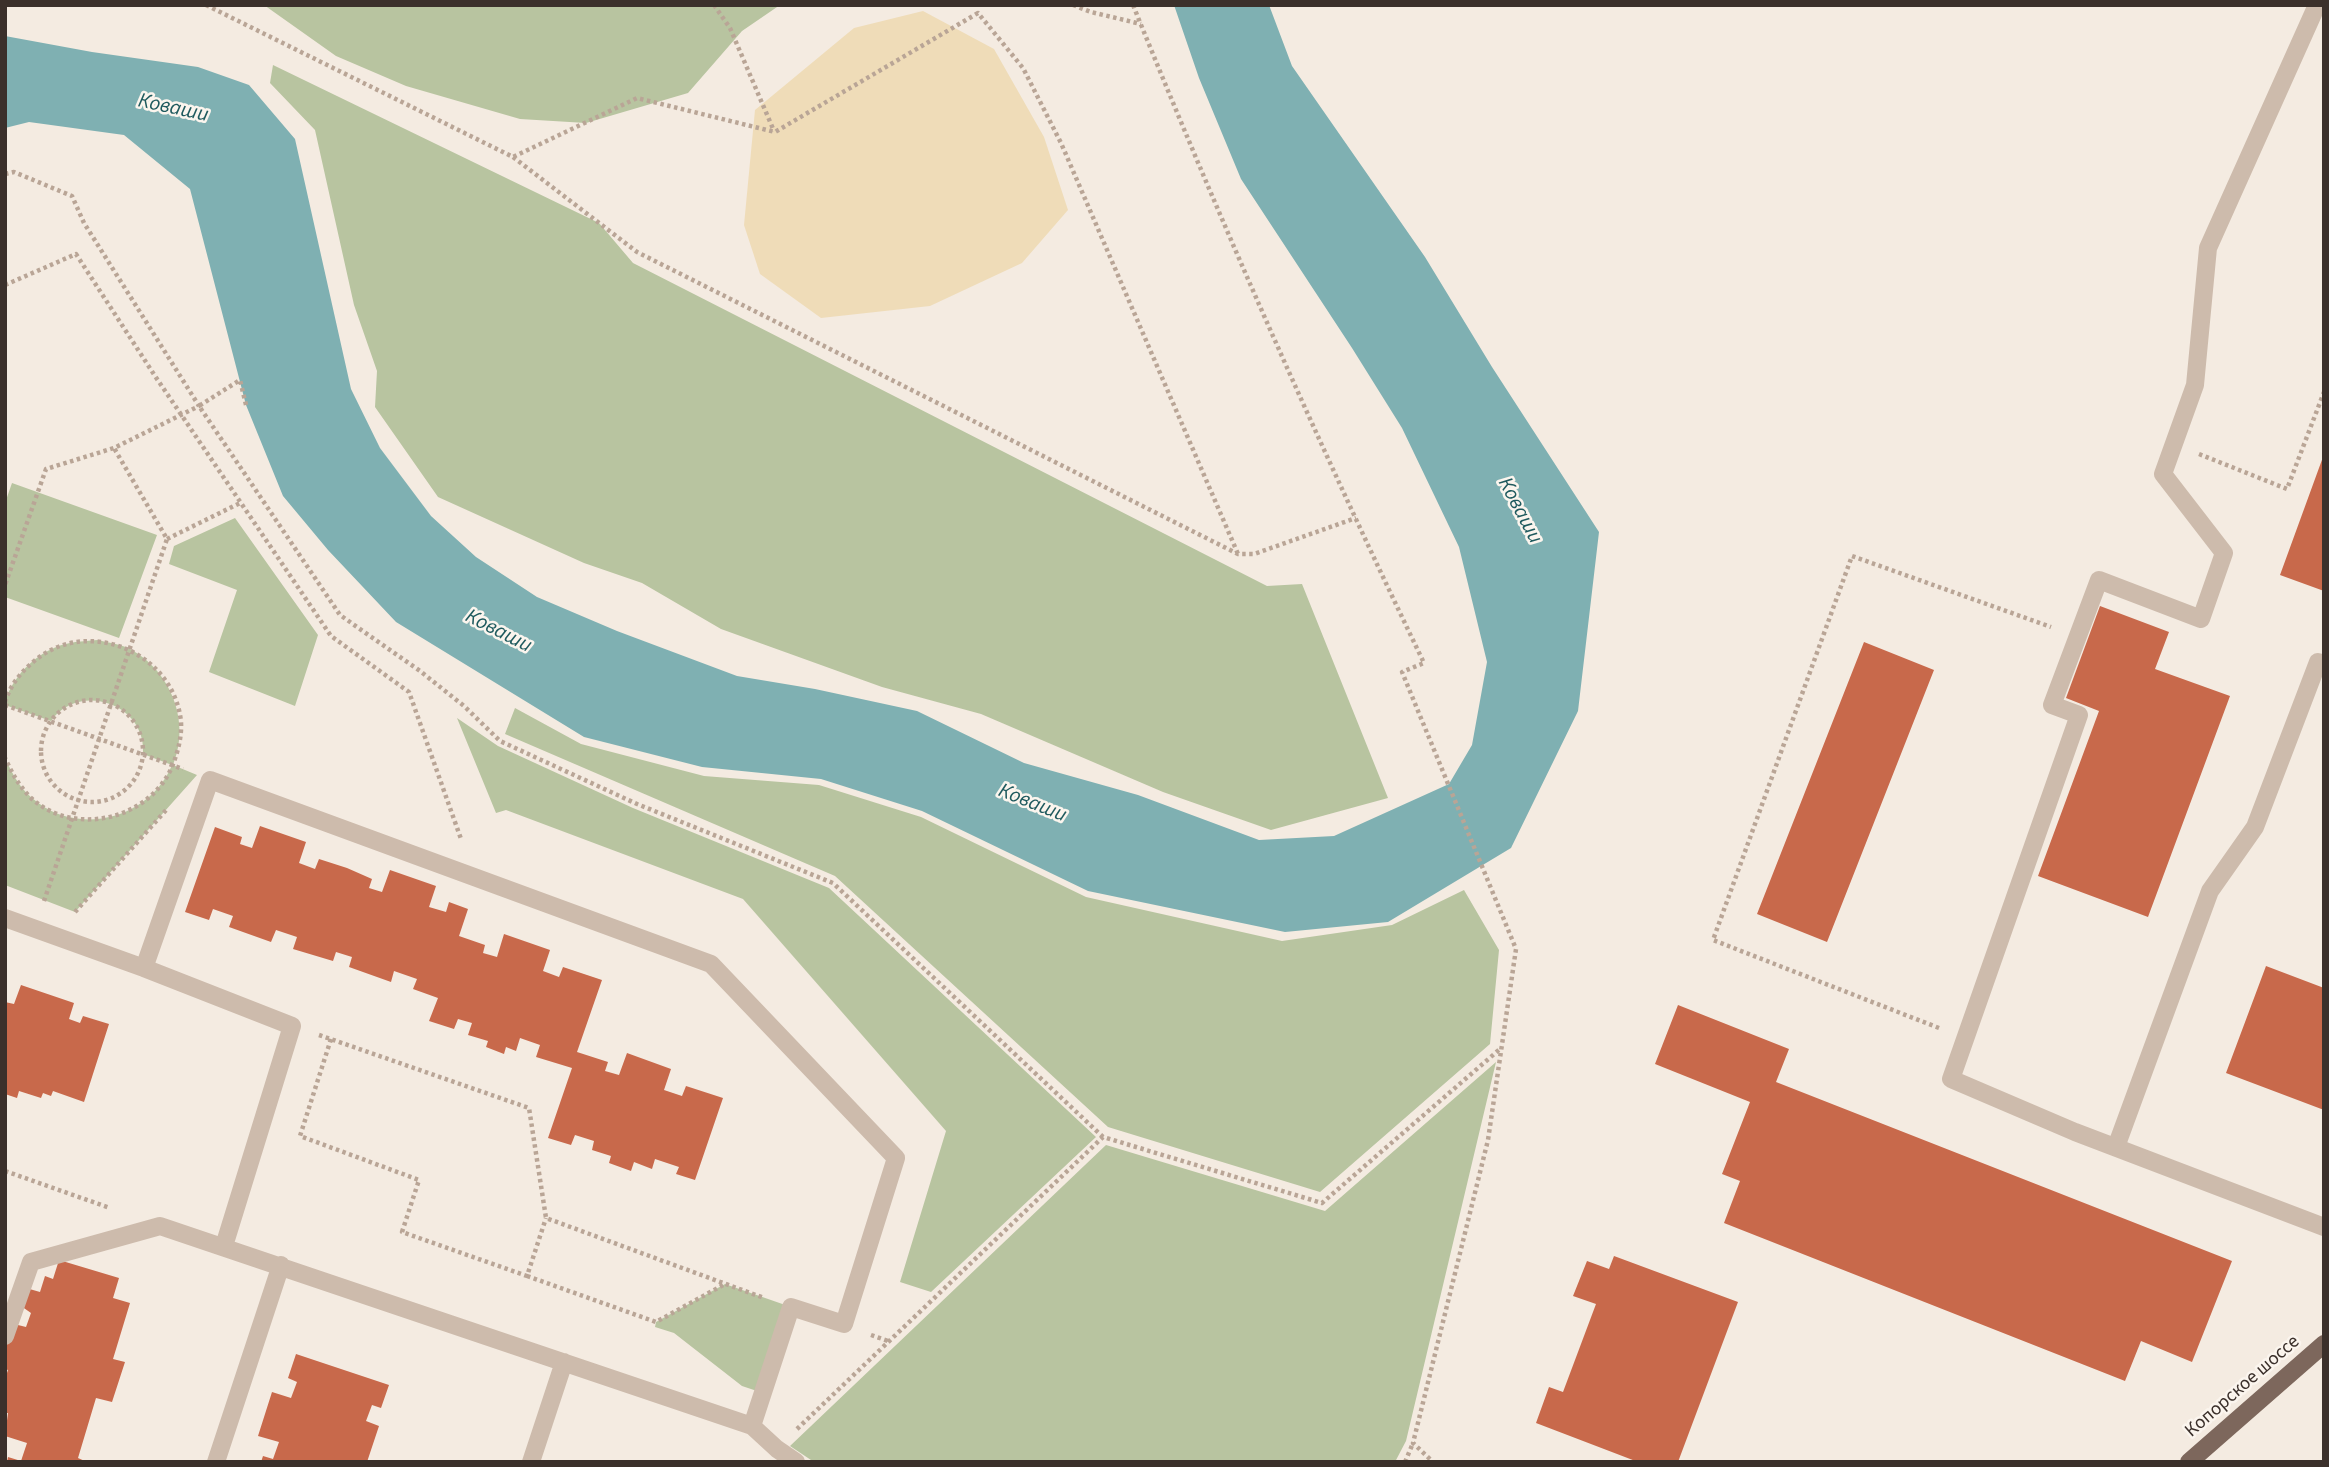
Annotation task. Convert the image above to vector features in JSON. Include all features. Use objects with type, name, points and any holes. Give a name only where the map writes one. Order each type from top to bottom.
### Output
[{"type":"main road","name":"Копорское шоссе","points":[[2189,1462],[2324,1344]]},
{"type":"street","points":[[2317,5],[2208,248],[2195,385],[2164,474],[2224,553],[2201,619],[2099,580],[2052,705],[2079,715],[1951,1079],[2116,1147],[2324,1227]]},
{"type":"street","points":[[2116,1147],[2210,891],[2255,827],[2318,662],[2324,664]]},
{"type":"street","points":[[144,968],[210,780],[711,964],[896,1158],[844,1324],[790,1307],[752,1426]]},
{"type":"street","points":[[5,918],[144,968],[292,1026],[224,1246]]},
{"type":"street","points":[[5,1336],[32,1262],[160,1226],[752,1426],[776,1449],[796,1462]]},
{"type":"street","points":[[216,1462],[281,1265]]},
{"type":"street","points":[[531,1462],[564,1362]]},
{"type":"path","points":[[206,5],[513,157],[637,252],[1238,554],[1254,554],[1356,518]]},
{"type":"path","points":[[714,5],[730,29],[775,132]]},
{"type":"path","points":[[1073,5],[1141,24]]},
{"type":"path","points":[[1133,5],[1198,167],[1424,663],[1402,672],[1516,949],[1488,1140],[1413,1443],[1405,1462]]},
{"type":"path","points":[[513,157],[637,98],[775,132],[978,13],[1023,68],[1062,143],[1238,554]]},
{"type":"path","points":[[5,174],[14,172],[72,196],[84,223],[199,406],[340,615],[429,678],[464,706],[500,741],[637,804],[833,883],[1103,1137],[1322,1203],[1502,1048]]},
{"type":"path","points":[[5,285],[76,254],[331,636],[409,692],[474,877]]},
{"type":"path","points":[[5,585],[46,469],[114,448],[182,416],[240,380],[246,405]]},
{"type":"path","points":[[2174,444],[2287,489],[2324,392]]},
{"type":"path","points":[[114,448],[167,540]]},
{"type":"path","points":[[35,929],[167,540],[240,503]]},
{"type":"path","points":[[1965,1038],[1713,940],[1852,556],[2078,636]]},
{"type":"path","points":[[5,758],[14,778],[32,799],[56,813],[83,820],[114,817],[142,804],[165,782],[172,765],[178,753],[181,722],[173,692],[154,666],[129,648],[98,640],[67,643],[42,654],[20,673],[5,703],[99,737],[172,765],[210,780]]},
{"type":"path","points":[[84,700],[101,700],[131,717],[140,732],[143,754],[141,766],[133,781],[121,793],[105,801],[79,800],[57,789],[47,776],[41,760],[41,744],[51,721],[68,705],[84,700]]},
{"type":"path","points":[[65,908],[75,912],[171,804]]},
{"type":"path","points":[[44,900],[54,904]]},
{"type":"path","points":[[292,1026],[529,1108],[546,1218],[527,1276]]},
{"type":"path","points":[[331,1039],[300,1136],[419,1180],[402,1232],[656,1322],[725,1284]]},
{"type":"path","points":[[776,1449],[1103,1137]]},
{"type":"path","points":[[5,1171],[160,1226]]},
{"type":"path","points":[[546,1218],[790,1307]]},
{"type":"path","points":[[1413,1443],[1433,1462]]},
{"type":"green space","points":[[264,5],[780,5],[742,31],[688,93],[586,123],[520,119],[406,86],[336,56]]},
{"type":"green space","points":[[273,65],[599,223],[633,263],[1267,586],[1302,584],[1388,798],[1271,830],[1163,792],[981,714],[882,687],[721,629],[642,583],[584,563],[438,497],[375,407],[377,371],[354,305],[315,130],[270,83]]},
{"type":"green space","points":[[12,483],[157,535],[119,638],[5,597],[5,503]]},
{"type":"green space","points":[[235,518],[318,635],[295,706],[209,672],[237,590],[169,564],[174,546]]},
{"type":"green space","points":[[98,640],[130,649],[157,670],[174,699],[178,715],[180,732],[173,765],[197,775],[75,912],[5,885],[5,758],[13,774],[32,798],[50,810],[70,817],[90,819],[111,817],[130,810],[147,799],[162,784],[172,765],[143,754],[141,737],[134,722],[123,711],[109,704],[78,702],[63,709],[51,721],[5,705],[5,702],[21,672],[39,656],[73,642]]},
{"type":"green space","points":[[515,708],[581,744],[704,776],[819,785],[921,817],[1086,897],[1282,941],[1392,925],[1464,890],[1499,950],[1490,1044],[1320,1192],[1108,1127],[835,876],[505,734]]},
{"type":"green space","points":[[457,718],[498,746],[633,808],[829,888],[1096,1137],[931,1292],[900,1282],[946,1131],[743,899],[506,810],[496,813]]},
{"type":"green space","points":[[1496,1062],[1406,1441],[1395,1462],[814,1462],[790,1446],[1106,1145],[1325,1211]]},
{"type":"green space","points":[[725,1284],[791,1307],[763,1393],[742,1386],[674,1333],[655,1327],[656,1322]]},
{"type":"sand","points":[[923,11],[994,49],[1044,137],[1068,210],[1022,263],[930,306],[821,318],[760,274],[744,225],[755,110],[854,28]]},
{"type":"water","name":"Коваши","points":[[1174,5],[1269,5],[1292,66],[1425,257],[1492,367],[1599,532],[1578,711],[1511,848],[1388,922],[1285,932],[1088,891],[922,811],[821,779],[702,767],[584,737],[396,622],[328,550],[283,496],[246,405],[190,189],[124,135],[29,122],[5,128],[5,36],[198,67],[249,85],[295,139],[351,389],[380,448],[431,516],[476,557],[537,597],[617,631],[737,676],[815,689],[917,711],[1024,763],[1138,795],[1259,840],[1334,836],[1449,784],[1472,745],[1487,662],[1459,547],[1402,428],[1241,179],[1199,78]]},
{"type":"building","points":[[2324,457],[2324,591],[2280,575]]},
{"type":"building","points":[[2100,606],[2169,632],[2155,669],[2230,696],[2148,917],[2038,876],[2099,711],[2066,698]]},
{"type":"building","points":[[1864,642],[1934,670],[1827,942],[1757,914]]},
{"type":"building","points":[[260,826],[306,842],[299,863],[315,869],[319,859],[347,868],[372,879],[369,888],[382,892],[390,870],[436,886],[429,907],[446,912],[449,902],[468,909],[459,936],[485,945],[483,953],[497,957],[504,934],[550,950],[543,971],[559,977],[563,967],[602,980],[577,1052],[608,1062],[605,1071],[619,1075],[627,1053],[671,1069],[664,1090],[682,1096],[686,1086],[723,1098],[695,1180],[676,1174],[679,1167],[655,1159],[652,1169],[634,1162],[631,1171],[609,1163],[611,1156],[592,1150],[594,1141],[575,1135],[571,1145],[548,1138],[572,1068],[536,1057],[540,1045],[520,1038],[516,1051],[506,1047],[504,1054],[486,1047],[488,1041],[468,1035],[472,1023],[458,1019],[454,1029],[429,1021],[438,998],[413,989],[417,979],[394,971],[391,982],[349,967],[352,957],[336,952],[333,961],[293,949],[297,937],[276,930],[271,942],[229,927],[233,916],[213,909],[209,920],[185,912],[215,827],[242,837],[240,844],[252,848]]},
{"type":"building","points":[[2266,966],[2324,988],[2324,1110],[2226,1073]]},
{"type":"building","points":[[21,985],[74,1003],[69,1019],[80,1023],[83,1016],[109,1024],[84,1102],[53,1091],[51,1096],[43,1093],[41,1098],[19,1091],[17,1098],[5,1094],[5,1002],[14,1004]]},
{"type":"building","points":[[1678,1005],[1789,1049],[1776,1082],[2232,1261],[2192,1362],[2141,1341],[2125,1381],[1724,1223],[1740,1181],[1722,1174],[1750,1102],[1655,1064]]},
{"type":"building","points":[[1614,1256],[1738,1302],[1678,1462],[1638,1462],[1536,1423],[1549,1387],[1563,1392],[1596,1304],[1573,1296],[1587,1261],[1609,1269]]},
{"type":"building","points":[[59,1260],[119,1278],[113,1298],[130,1303],[113,1359],[125,1362],[112,1402],[96,1398],[78,1458],[87,1462],[7,1462],[8,1457],[21,1461],[27,1443],[5,1436],[8,1413],[5,1413],[5,1379],[8,1370],[5,1369],[5,1339],[10,1323],[26,1327],[31,1313],[21,1306],[26,1288],[40,1292],[45,1276],[53,1279]]},
{"type":"building","points":[[296,1354],[389,1385],[381,1408],[372,1405],[366,1421],[379,1426],[367,1462],[261,1462],[263,1456],[273,1459],[279,1442],[258,1436],[272,1392],[291,1398],[297,1382],[288,1378]]}]
